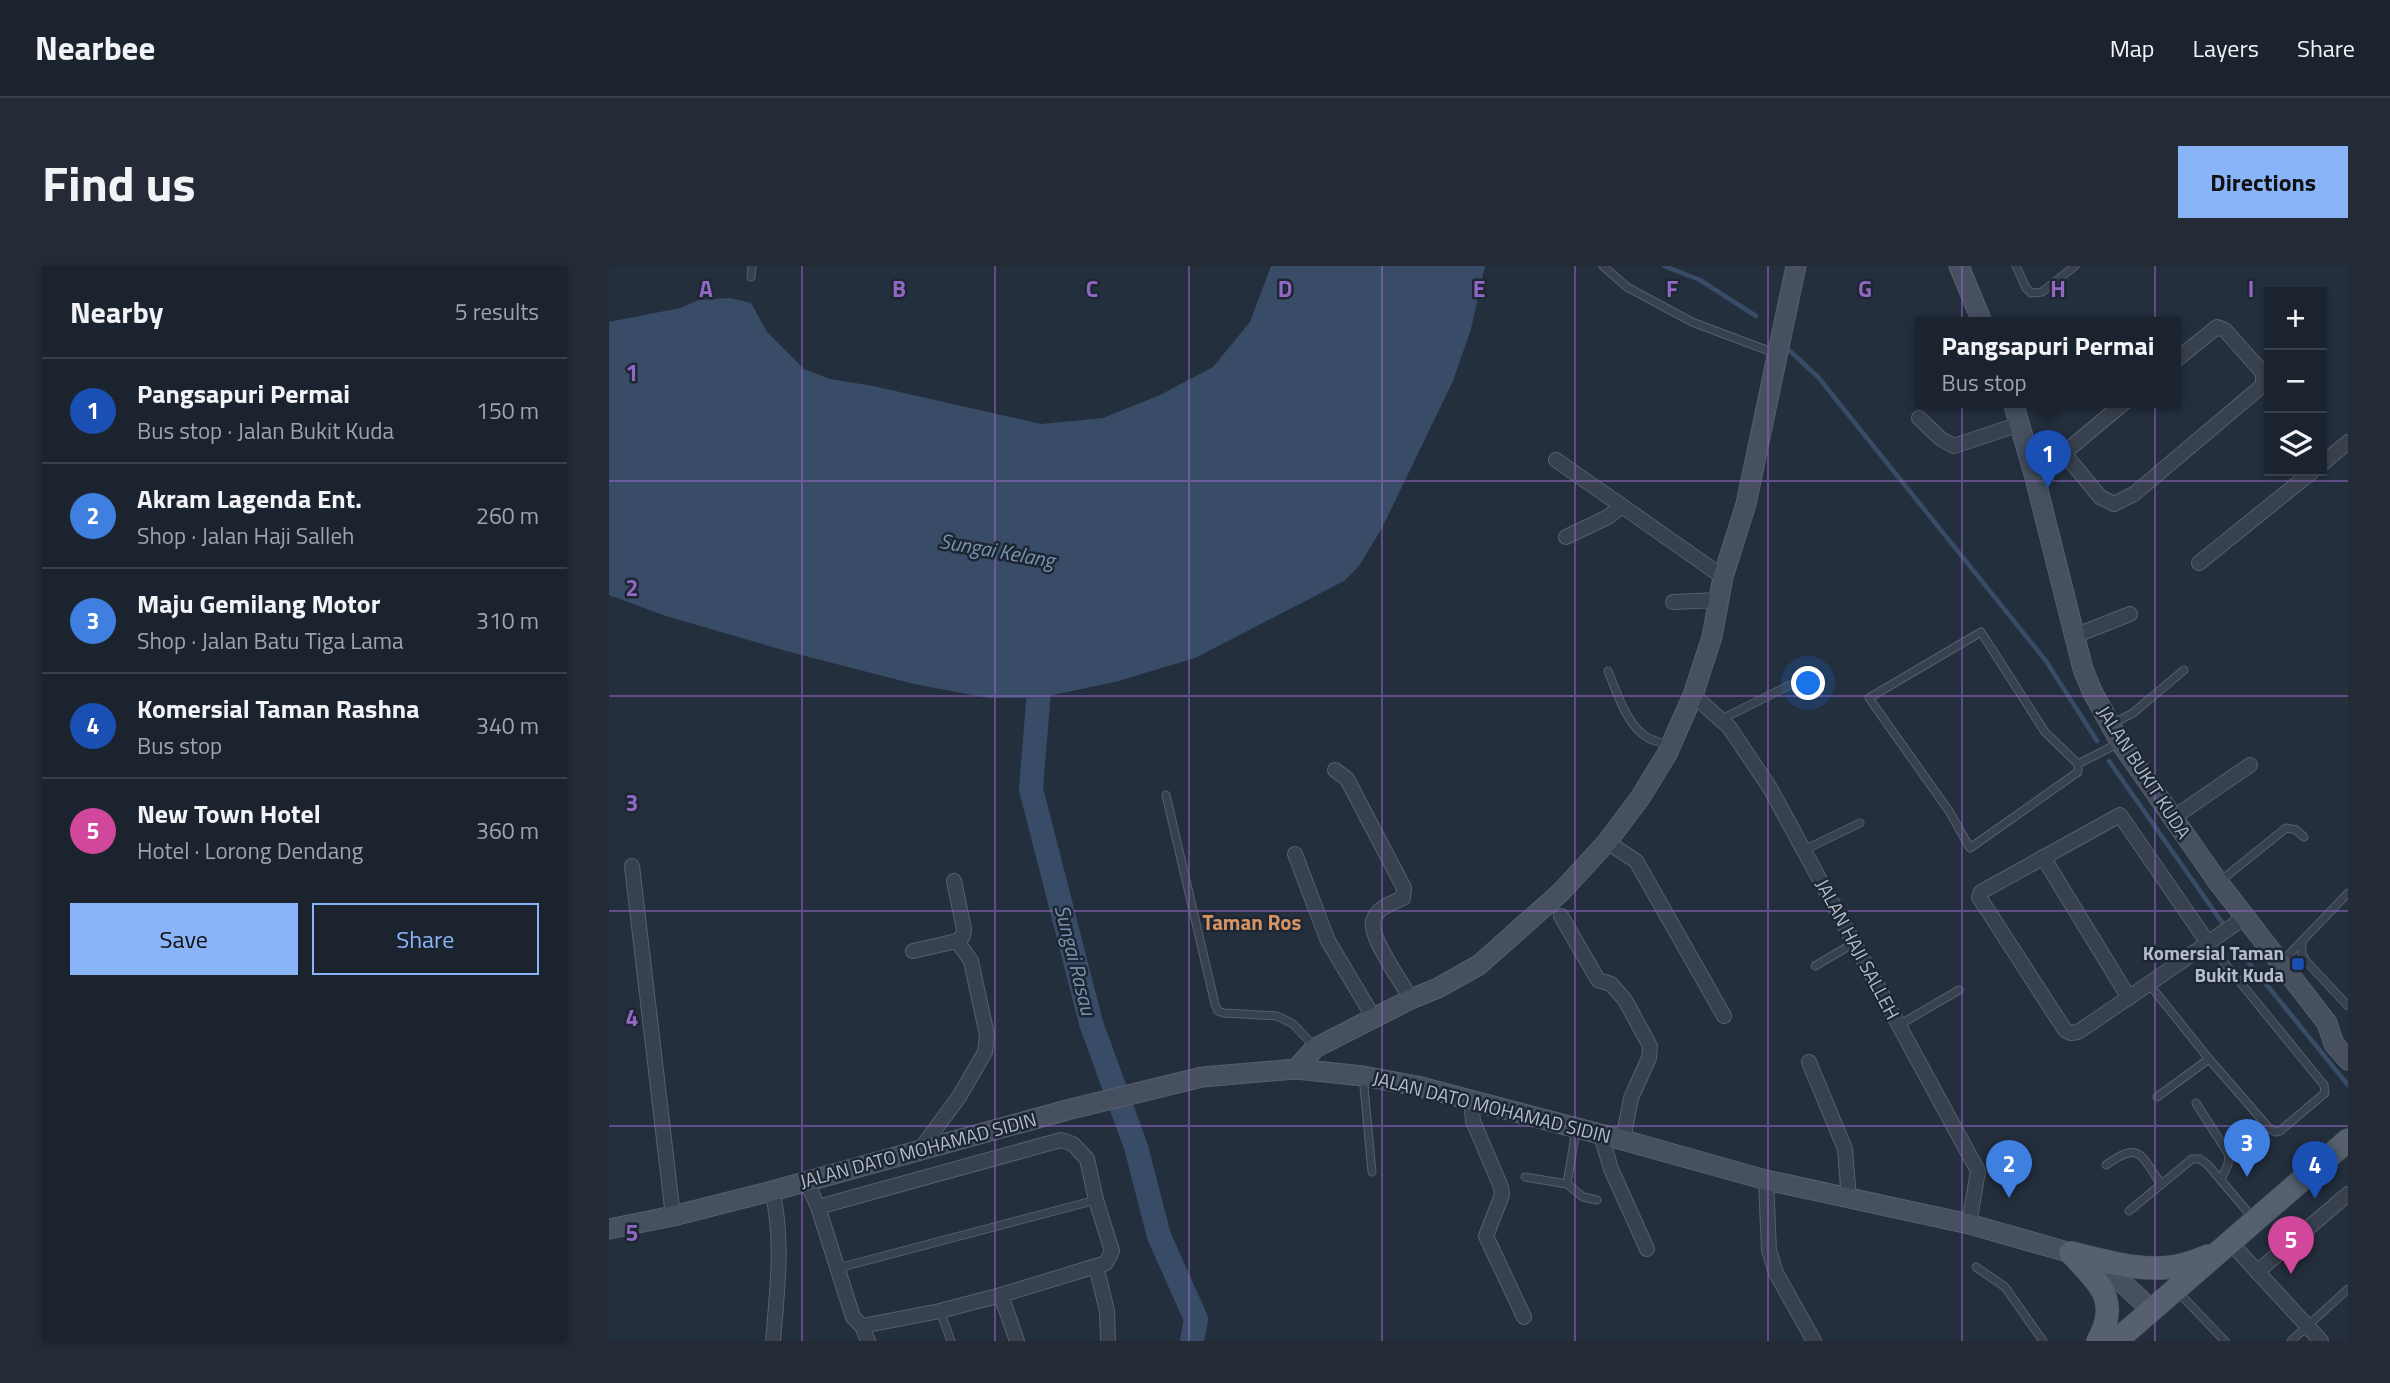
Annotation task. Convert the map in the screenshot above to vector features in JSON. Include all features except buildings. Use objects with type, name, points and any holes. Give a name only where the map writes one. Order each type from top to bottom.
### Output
[{"type":"main road","points":[[2130,1337],[2152,1310],[2348,1140]]},
{"type":"main road","points":[[2071,1253],[2129,1266],[2162,1268],[2183,1265],[2224,1247]]},
{"type":"main road","points":[[2071,1253],[2097,1280],[2106,1295],[2107,1320],[2098,1341]]},
{"type":"street","points":[[1296,1069],[1315,1048],[1438,988],[1479,964],[1561,892],[1607,842],[1640,798],[1671,746],[1693,695],[1713,636],[1723,577],[1746,504],[1796,266]]},
{"type":"street","points":[[1965,269],[1980,317]]},
{"type":"street","points":[[2064,453],[2100,497],[2114,503],[2134,495],[2263,385],[2263,373],[2225,330],[2217,327],[2181,356]]},
{"type":"street","name":"JALAN BUKIT KUDA","points":[[2015,408],[2074,636],[2092,691],[2116,734],[2218,882],[2327,1023],[2348,1038]]},
{"type":"street","points":[[2034,474],[2118,408]]},
{"type":"street","points":[[1919,418],[1941,439],[1954,446],[2020,424]]},
{"type":"street","points":[[2327,460],[2348,442]]},
{"type":"street","points":[[1556,460],[1723,577]]},
{"type":"street","points":[[2199,563],[2307,476]]},
{"type":"street","points":[[1566,537],[1608,517],[1622,506]]},
{"type":"street","points":[[1673,602],[1719,600]]},
{"type":"street","points":[[2074,636],[2130,614]]},
{"type":"street","name":"JALAN HAJI SALLEH","points":[[1693,695],[1729,727],[1770,788],[1978,1171],[1969,1224]]},
{"type":"street","points":[[2173,818],[2250,765]]},
{"type":"street","points":[[1335,770],[1347,779],[1404,888],[1403,898],[1381,909],[1373,920],[1373,933],[1411,999]]},
{"type":"street","points":[[2208,943],[2123,816],[2117,815],[1981,892],[1979,897],[2065,1030],[2071,1033],[2078,1032],[2129,998],[2208,943],[2245,917]]},
{"type":"street","points":[[1607,842],[1636,861],[1724,1016]]},
{"type":"street","points":[[1295,855],[1328,941],[1374,1018]]},
{"type":"street","points":[[2043,857],[2129,998]]},
{"type":"street","points":[[632,866],[673,1216]]},
{"type":"street","points":[[913,951],[957,941],[963,936],[964,929],[954,881]]},
{"type":"street","points":[[1561,916],[1598,980],[1611,984],[1625,1000],[1650,1046],[1649,1058],[1630,1098],[1623,1140]]},
{"type":"street","points":[[919,1151],[958,1097],[985,1052],[987,1035],[971,961],[957,941]]},
{"type":"street","name":"JALAN BUKIT KUDA","points":[[2327,1023],[2334,1044],[2348,1060]]},
{"type":"street","points":[[1808,1062],[1845,1149],[1849,1199]]},
{"type":"street","name":"JALAN DATO MOHAMAD SIDIN","points":[[609,1229],[772,1191],[1067,1110],[1202,1077],[1296,1069],[1363,1076],[1471,1100],[1766,1180],[1969,1224],[2071,1253],[2119,1280],[2152,1310]]},
{"type":"street","points":[[1471,1100],[1473,1121],[1501,1186],[1502,1195],[1486,1236],[1524,1317]]},
{"type":"street","points":[[1601,1135],[1611,1168],[1647,1249]]},
{"type":"street","points":[[818,1207],[1061,1140],[1073,1143],[1087,1159],[1112,1251],[1105,1263],[940,1311],[862,1326]]},
{"type":"street","points":[[806,1180],[818,1207],[853,1317],[862,1326],[868,1341]]},
{"type":"street","points":[[1766,1180],[1769,1250],[1776,1273],[1814,1341]]},
{"type":"street","points":[[772,1191],[778,1212],[777,1295],[773,1341]]},
{"type":"street","points":[[2257,1272],[2348,1194]]},
{"type":"street","points":[[2224,1247],[2257,1272],[2321,1341]]},
{"type":"street","points":[[1096,1266],[1107,1311],[1108,1341]]},
{"type":"street","points":[[1001,1295],[1017,1341]]},
{"type":"lane","points":[[751,277],[752,266]]},
{"type":"lane","points":[[1603,266],[1627,287],[1692,322],[1778,354]]},
{"type":"lane","points":[[2016,266],[2031,293],[2042,292],[2075,266]]},
{"type":"lane","points":[[1980,632],[2045,732],[2078,764],[2078,772],[1970,848],[1949,811],[1869,698],[1980,632]]},
{"type":"lane","points":[[2078,764],[2116,734],[2133,713],[2184,670]]},
{"type":"lane","points":[[1608,671],[1624,708],[1635,725],[1647,737],[1671,746]]},
{"type":"lane","points":[[1721,719],[1790,685]]},
{"type":"lane","points":[[1166,795],[1218,1011],[1277,1016],[1293,1024],[1315,1048]]},
{"type":"lane","points":[[1804,850],[1860,823]]},
{"type":"lane","points":[[2218,882],[2286,828],[2296,830],[2304,836]]},
{"type":"lane","points":[[2279,964],[2348,893]]},
{"type":"lane","points":[[2302,942],[2302,954],[2306,961],[2348,1005]]},
{"type":"lane","points":[[1815,966],[1854,943]]},
{"type":"lane","points":[[2149,984],[2269,1128],[2275,1132],[2280,1131],[2325,1093],[2324,1085],[2208,943]]},
{"type":"lane","points":[[1899,1025],[1959,990]]},
{"type":"lane","points":[[2157,1097],[2209,1059]]},
{"type":"lane","points":[[1363,1076],[1372,1172]]},
{"type":"lane","points":[[2196,1103],[2229,1155],[2221,1180]]},
{"type":"lane","points":[[1567,1184],[1576,1129]]},
{"type":"lane","points":[[2106,1165],[2123,1153],[2134,1151],[2141,1155],[2161,1184]]},
{"type":"lane","points":[[2129,1211],[2192,1159],[2200,1158],[2254,1220]]},
{"type":"lane","points":[[1525,1177],[1567,1184],[1583,1197],[1597,1200]]},
{"type":"lane","points":[[838,1268],[1096,1200]]},
{"type":"lane","points":[[1976,1267],[2005,1287],[2043,1341]]},
{"type":"lane","points":[[2291,1341],[2348,1289]]},
{"type":"lane","points":[[2175,1290],[2225,1341]]},
{"type":"lane","points":[[940,1311],[951,1341]]},
{"type":"water","name":"Sungai Kelang","points":[[1271,266],[1485,266],[1471,329],[1453,381],[1382,528],[1359,566],[1344,581],[1195,658],[1115,682],[1038,698],[988,698],[914,684],[786,651],[666,616],[609,595],[609,322],[680,308],[699,300],[730,298],[751,303],[767,332],[804,369],[830,379],[873,386],[1041,424],[1103,418],[1160,395],[1213,367],[1250,322]]},
{"type":"waterway","points":[[1664,266],[1700,280],[1756,316]]},
{"type":"waterway","points":[[1790,351],[1818,377],[2046,661],[2097,741]]},
{"type":"waterway","name":"Sungai Rasau","points":[[1041,665],[1031,789],[1091,1023],[1136,1147],[1159,1236],[1196,1319],[1192,1341]]},
{"type":"waterway","points":[[2109,761],[2226,928]]},
{"type":"waterway","points":[[2240,952],[2348,1085]]},
{"type":"place","name":"Pangsapuri Permai","points":[[2048,488]]},
{"type":"place","name":"Komersial Taman Bukit Kuda","points":[[2298,964]]},
{"type":"place","name":"Maju Gemilang Motor","points":[[2247,1177]]},
{"type":"place","name":"Akram Lagenda Ent.","points":[[2009,1198]]},
{"type":"place","name":"Komersial Taman Rashna","points":[[2315,1199]]},
{"type":"place","name":"New Town Hotel","points":[[2291,1274]]},
{"type":"district","name":"Taman Ros","points":[[1252,923]]}]
